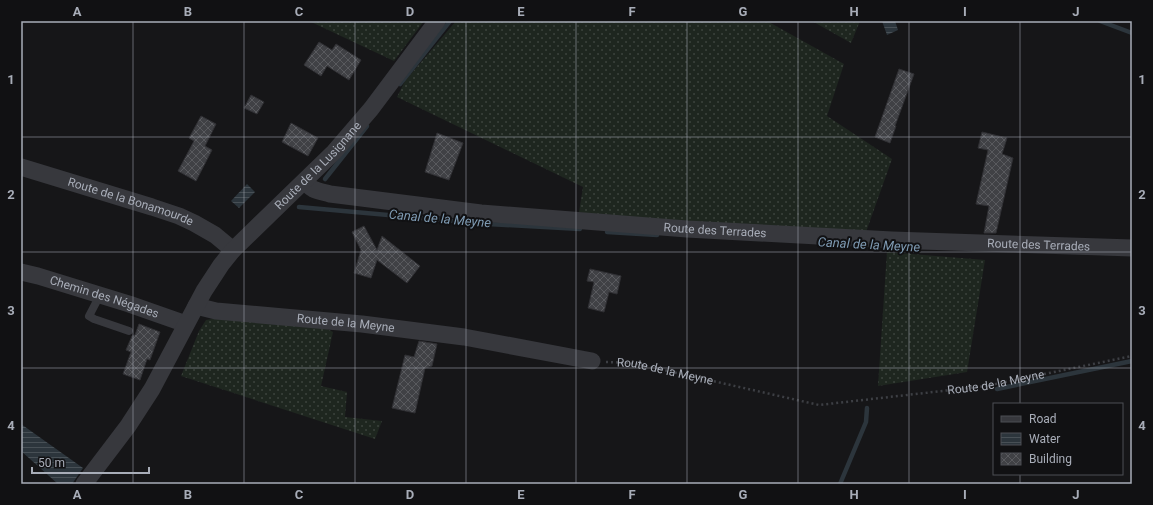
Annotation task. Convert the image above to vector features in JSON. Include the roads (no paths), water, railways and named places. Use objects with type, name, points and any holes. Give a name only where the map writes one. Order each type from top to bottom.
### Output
[{"type":"street","name":"Route de la Lusignane","points":[[88,478],[128,426],[152,390],[186,324],[221,265],[233,250],[334,152],[371,109],[437,21]]},
{"type":"street","name":"Route de la Bonamourde","points":[[21,167],[179,216],[215,235],[233,250]]},
{"type":"street","name":"Route des Terrades","points":[[305,181],[309,187],[330,194],[481,213],[687,229],[884,240],[1132,248]]},
{"type":"street","name":"Chemin des Négades","points":[[21,272],[100,295],[186,324]]},
{"type":"street","name":"Route de la Meyne","points":[[196,306],[216,311],[362,324],[464,337],[592,361]]},
{"type":"lane","points":[[100,295],[89,316],[129,331]]},
{"type":"water","points":[[882,21],[895,21],[898,30],[887,35]]},
{"type":"water","points":[[247,184],[255,192],[239,208],[231,201]]},
{"type":"water","points":[[21,424],[83,468],[72,484],[58,484],[21,451]]},
{"type":"waterway","points":[[400,84],[450,21]]},
{"type":"waterway","points":[[1100,21],[1132,33]]},
{"type":"waterway","points":[[325,179],[367,126]]},
{"type":"waterway","name":"Canal de la Meyne","points":[[299,207],[488,224],[580,229]]},
{"type":"waterway","name":"Canal de la Meyne","points":[[607,232],[657,235]]},
{"type":"waterway","points":[[997,389],[1132,361]]},
{"type":"waterway","points":[[840,484],[866,422],[867,408]]}]
